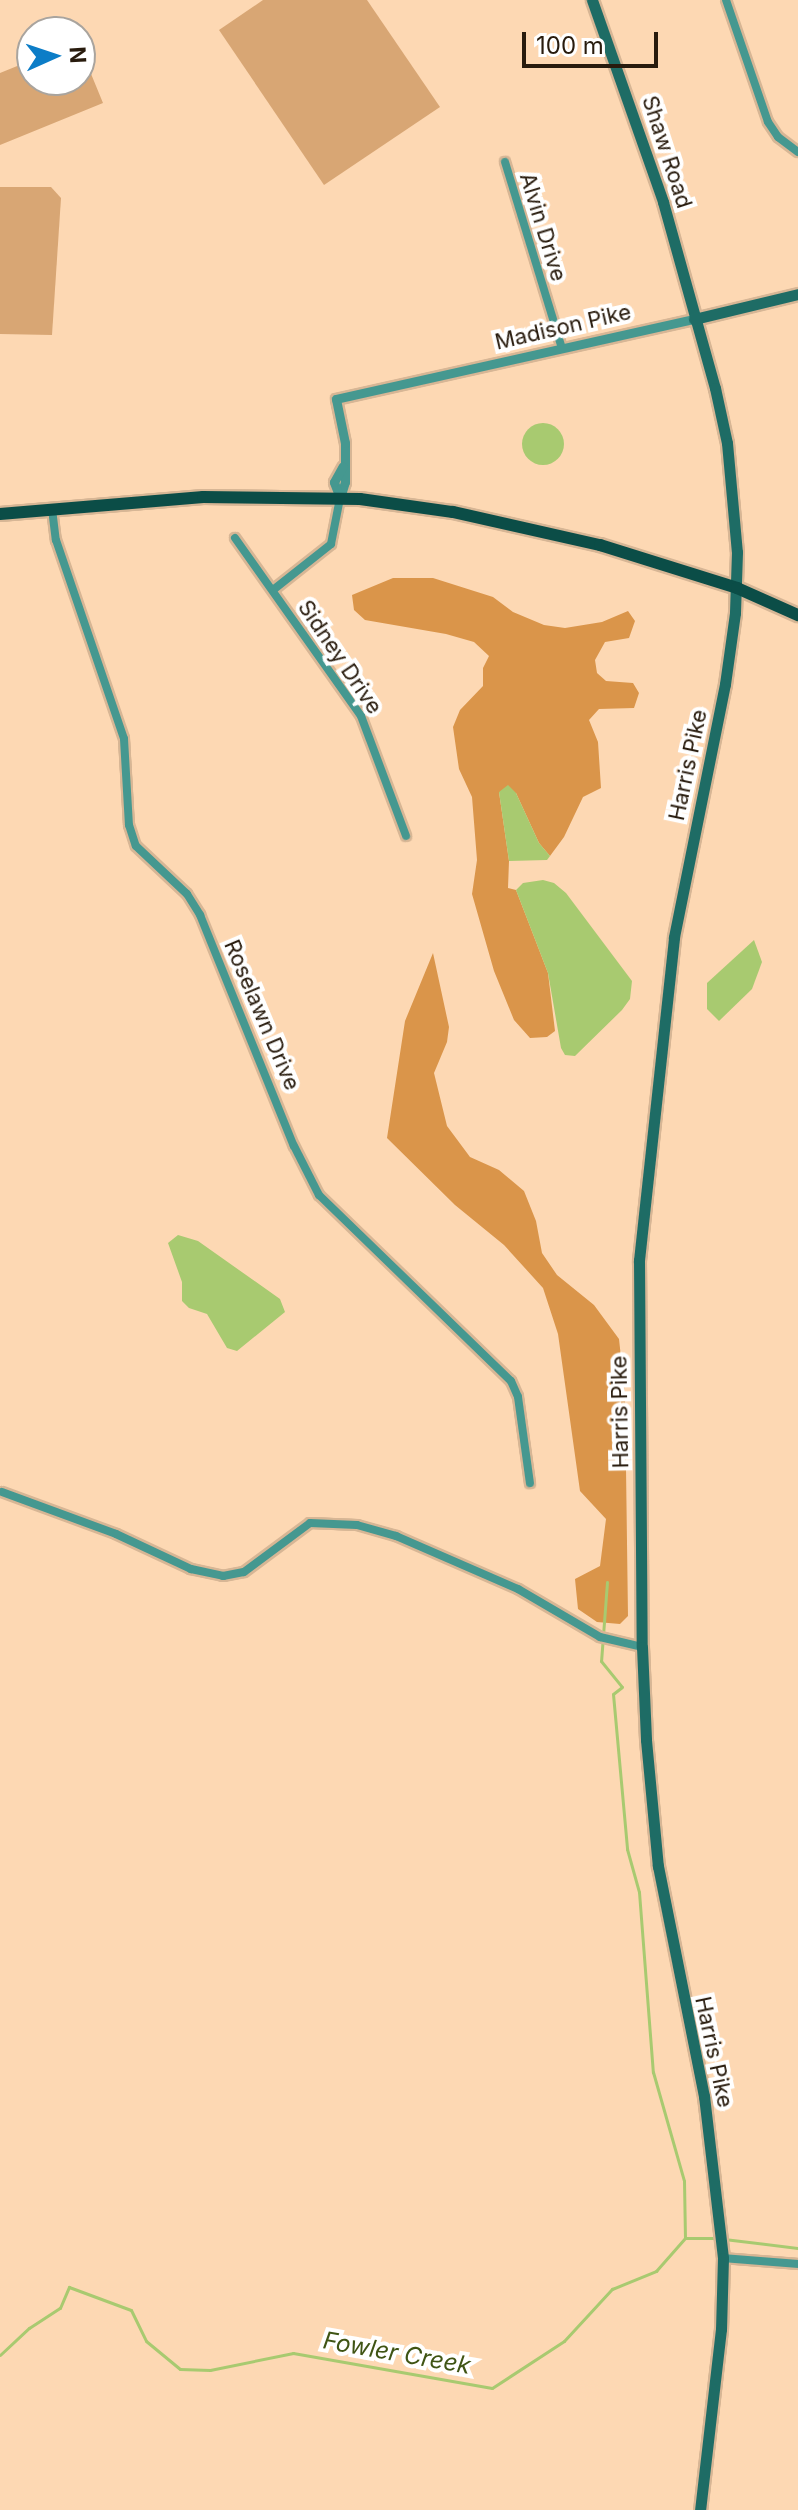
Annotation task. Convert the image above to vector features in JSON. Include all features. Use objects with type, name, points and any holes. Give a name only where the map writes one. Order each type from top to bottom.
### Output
[{"type":"main road","name":"Shaw Road","points":[[592,0],[663,202],[694,319]]},
{"type":"main road","name":"Madison Pike","points":[[694,319],[798,294]]},
{"type":"main road","name":"Harris Pike","points":[[694,319],[727,443],[733,487],[737,588],[725,684],[674,938],[639,1260],[642,1647],[658,1866],[708,2121],[723,2258],[721,2332],[700,2510]]},
{"type":"main road","points":[[0,514],[203,497],[340,498],[453,512],[567,537],[737,588],[798,615]]},
{"type":"street","points":[[726,0],[768,122],[778,137],[798,152]]},
{"type":"street","name":"Alvin Drive","points":[[505,162],[562,348]]},
{"type":"street","name":"Madison Pike","points":[[336,399],[694,319]]},
{"type":"street","name":"Sidney Drive","points":[[273,590],[323,554],[331,544],[345,482],[344,425],[336,399]]},
{"type":"street","name":"Roselawn Drive","points":[[52,509],[56,540],[124,739],[129,825],[136,846],[187,894],[200,915],[294,1146],[319,1195],[511,1381],[518,1397],[530,1483]]},
{"type":"street","name":"Sidney Drive","points":[[235,538],[361,716],[406,836]]},
{"type":"street","points":[[2,1492],[116,1534],[191,1569],[223,1576],[244,1572],[310,1523],[357,1525],[396,1536],[518,1589],[600,1637],[642,1647]]},
{"type":"street","points":[[723,2258],[798,2264]]},
{"type":"shaded area","points":[[263,0],[367,0],[440,107],[324,185],[219,30]]},
{"type":"shaded area","points":[[16,66],[16,96],[96,96],[96,86],[103,103],[0,145],[0,73]]},
{"type":"shaded area","points":[[0,187],[51,187],[61,198],[52,335],[0,334]]},
{"type":"shaded area","points":[[543,423],[558,429],[564,444],[558,459],[543,465],[528,459],[522,444],[528,429]]},
{"type":"shaded area","points":[[393,578],[433,578],[493,597],[513,612],[544,625],[565,628],[602,622],[628,611],[635,621],[629,638],[605,642],[595,660],[597,673],[606,681],[633,683],[639,693],[634,708],[599,709],[589,720],[598,742],[601,788],[583,797],[564,837],[550,856],[539,843],[516,793],[499,792],[509,861],[508,888],[516,890],[548,973],[555,1031],[547,1037],[530,1038],[514,1020],[494,971],[472,894],[477,860],[472,797],[459,769],[453,727],[460,710],[483,686],[483,668],[489,656],[474,642],[365,620],[354,610],[352,595]]},
{"type":"shaded area","points":[[508,785],[516,793],[539,843],[550,856],[547,860],[509,861],[499,792]]},
{"type":"shaded area","points":[[543,880],[554,883],[566,893],[632,981],[630,999],[622,1010],[575,1056],[565,1055],[561,1048],[548,973],[516,890],[523,883]]},
{"type":"shaded area","points":[[754,940],[762,962],[752,989],[719,1021],[707,1009],[707,983]]},
{"type":"shaded area","points":[[433,953],[449,1027],[447,1042],[434,1073],[447,1126],[470,1157],[499,1170],[524,1191],[536,1221],[542,1253],[557,1275],[594,1305],[619,1339],[625,1394],[628,1616],[620,1624],[597,1622],[578,1609],[575,1579],[600,1566],[606,1519],[580,1491],[558,1334],[543,1288],[504,1245],[455,1205],[387,1138],[405,1021]]},
{"type":"shaded area","points":[[178,1235],[198,1241],[280,1299],[285,1312],[237,1351],[227,1348],[207,1314],[189,1308],[182,1301],[182,1282],[168,1243]]},
{"type":"waterway","points":[[607,1582],[601,1661],[622,1687],[613,1694],[627,1849],[639,1892],[653,2072],[684,2181],[685,2238]]},
{"type":"waterway","name":"Fowler Creek","points":[[0,2355],[29,2328],[60,2308],[69,2287],[131,2310],[146,2341],[180,2369],[210,2370],[293,2353],[492,2388],[564,2341],[612,2289],[656,2271],[685,2238],[717,2238]]},
{"type":"waterway","name":"Fowler Creek","points":[[724,2239],[798,2248]]}]
